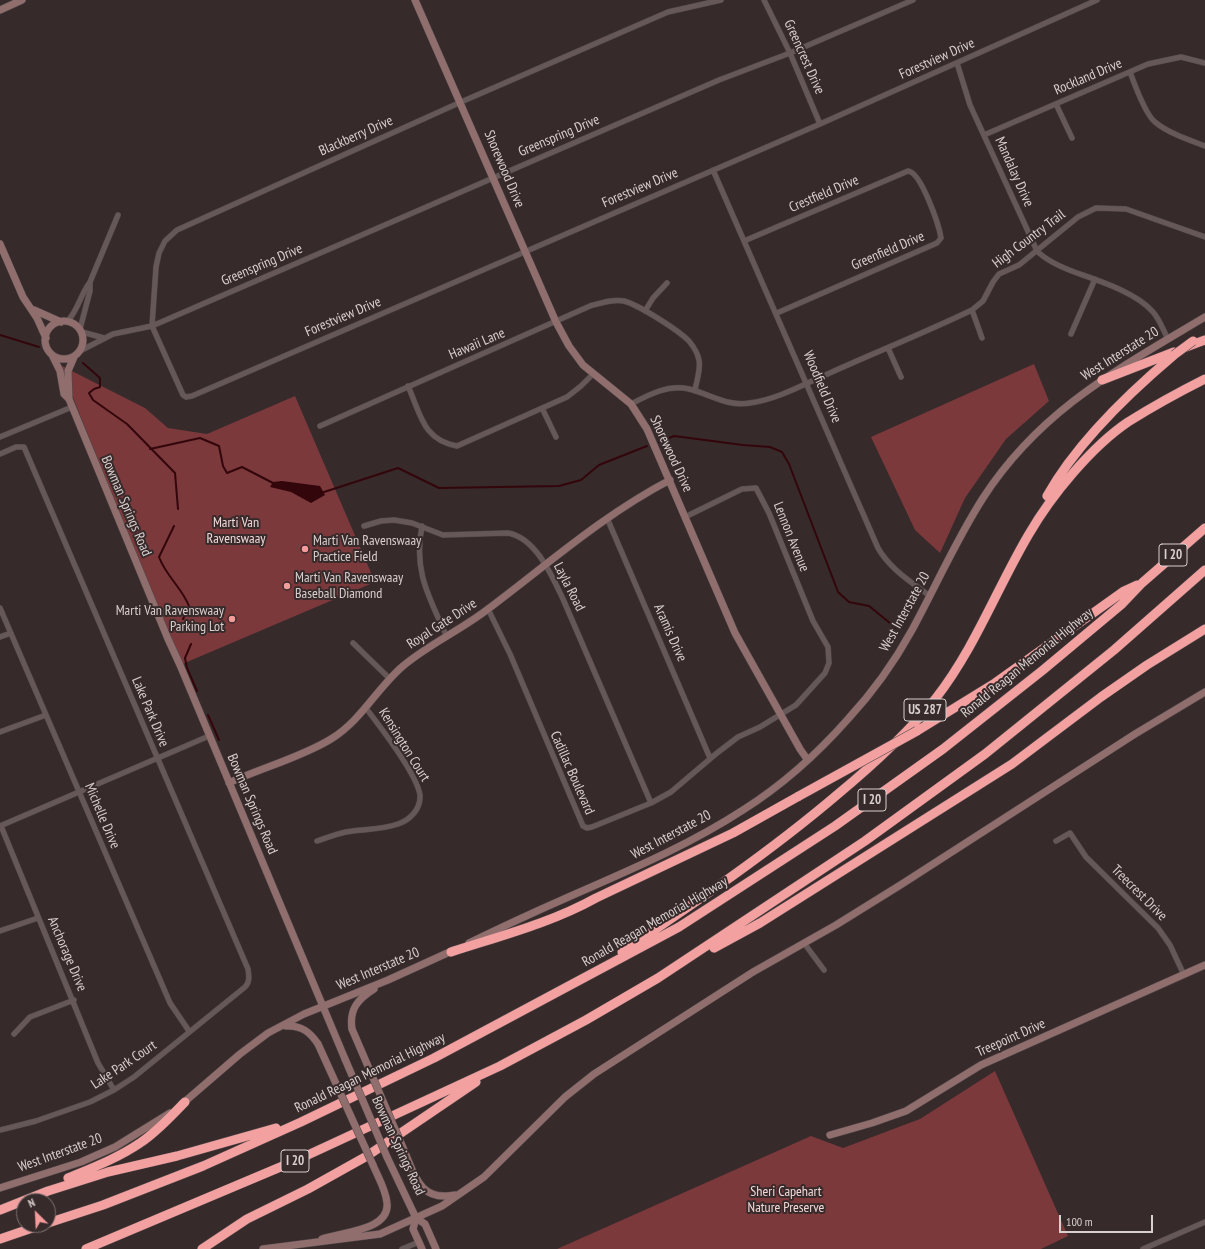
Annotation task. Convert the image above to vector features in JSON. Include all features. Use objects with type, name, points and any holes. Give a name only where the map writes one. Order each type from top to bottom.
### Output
[{"type":"highway","points":[[1045,508],[1047,496],[1087,441],[1136,388],[1174,355],[1205,332]]},
{"type":"highway","points":[[1102,380],[1205,340]]},
{"type":"highway","name":"US 287","points":[[577,982],[695,904],[798,829],[886,754],[937,697],[975,639],[1028,535],[1045,508],[1088,458],[1127,423],[1205,380]]},
{"type":"highway","name":"Ronald Reagan Memorial Highway","points":[[56,1220],[103,1205],[203,1166],[301,1122],[434,1058],[679,927],[835,826],[942,749],[998,706],[1122,604],[1142,583],[1205,528]]},
{"type":"highway","name":"I 20","points":[[86,1249],[297,1160],[500,1066],[586,1020],[658,978],[859,846],[985,754],[1096,665],[1205,570]]},
{"type":"highway","points":[[451,952],[551,920],[576,910],[596,898],[733,833],[917,731],[995,683],[1124,591],[1142,583]]},
{"type":"highway","points":[[658,978],[760,923],[960,798],[1012,764],[1101,697],[1147,665],[1205,629]]},
{"type":"highway","points":[[202,1249],[247,1219],[308,1189],[366,1156],[500,1066]]},
{"type":"highway","points":[[39,1193],[140,1144],[155,1132],[185,1102]]},
{"type":"highway","points":[[47,1193],[108,1172],[177,1156],[301,1122]]},
{"type":"highway","points":[[0,1210],[16,1204]]},
{"type":"highway","points":[[0,1238],[16,1233]]},
{"type":"main road","points":[[0,10],[22,0]]},
{"type":"main road","name":"Shorewood Drive","points":[[415,0],[461,102],[556,322],[583,365],[631,404],[647,429],[736,633],[807,759]]},
{"type":"main road","points":[[0,244],[22,298],[41,325],[46,338],[46,344],[52,355],[63,359],[74,357],[80,351],[83,345],[81,331],[73,323],[44,316],[30,308]]},
{"type":"main road","name":"West Interstate 20","points":[[0,1188],[81,1162],[115,1147],[156,1123],[185,1102],[240,1054],[283,1026],[322,1007],[451,952],[563,899],[639,867],[694,839],[743,810],[774,788],[848,720],[868,695],[888,668],[911,632],[965,529],[984,497],[1007,466],[1044,425],[1078,396],[1125,364],[1205,317]]},
{"type":"main road","points":[[46,338],[50,328],[64,322]]},
{"type":"main road","name":"Bowman Springs Road","points":[[52,355],[60,371],[64,394],[69,399]]},
{"type":"main road","name":"Bowman Springs Road","points":[[74,357],[68,371],[69,399],[72,407],[322,1007],[387,1157],[416,1218]]},
{"type":"main road","name":"Royal Gate Drive","points":[[229,783],[331,739],[358,718],[390,679],[418,654],[447,637],[488,609],[544,565],[638,496],[670,480]]},
{"type":"main road","points":[[263,1249],[380,1234],[442,1206],[499,1164],[565,1097],[581,1084],[753,972],[902,884],[1135,734],[1205,692]]},
{"type":"main road","name":"Treepoint Drive","points":[[830,1134],[872,1123],[906,1111],[981,1065],[1205,965]]},
{"type":"main road","points":[[388,980],[365,995],[356,1003],[352,1012],[352,1029],[418,1181],[426,1192],[440,1197],[459,1194]]},
{"type":"main road","points":[[283,1026],[294,1025],[304,1029],[312,1035],[318,1044],[373,1165],[388,1204],[384,1214],[376,1224],[332,1235],[311,1243]]},
{"type":"main road","points":[[416,1218],[413,1229],[420,1245]]},
{"type":"main road","points":[[416,1218],[425,1224],[436,1249]]},
{"type":"street","name":"Blackberry Drive","points":[[192,396],[186,397],[183,395],[152,326],[156,267],[159,252],[165,241],[177,230],[461,102],[668,12],[721,0]]},
{"type":"street","name":"Greencrest Drive","points":[[764,0],[790,53],[820,124]]},
{"type":"street","name":"Greenspring Drive","points":[[80,351],[104,338],[152,326],[719,80],[790,53],[913,0]]},
{"type":"street","name":"Forestview Drive","points":[[192,396],[820,124],[1097,0]]},
{"type":"street","name":"Rockland Drive","points":[[984,135],[1148,64],[1181,57],[1205,64]]},
{"type":"street","name":"Mandalay Drive","points":[[957,63],[965,91],[1037,251]]},
{"type":"street","points":[[1130,72],[1154,121],[1180,136],[1205,146]]},
{"type":"street","points":[[1056,104],[1072,138]]},
{"type":"street","name":"Woodfield Drive","points":[[713,170],[777,313],[878,548],[884,559],[930,596]]},
{"type":"street","name":"Crestfield Drive","points":[[744,241],[899,174],[908,171],[913,173]]},
{"type":"street","name":"Greenfield Drive","points":[[777,313],[940,240],[939,230],[924,191],[913,173]]},
{"type":"street","name":"High Country Trail","points":[[631,404],[656,391],[671,388],[687,388],[725,402],[750,403],[777,395],[807,383],[972,310],[983,301],[992,282],[999,274],[1019,265],[1078,217],[1096,208],[1107,207],[1126,209],[1205,237]]},
{"type":"street","points":[[64,322],[76,312],[84,290],[90,282],[118,215]]},
{"type":"street","points":[[1037,251],[1041,255],[1066,269],[1095,279],[1141,301],[1152,312],[1168,339]]},
{"type":"street","points":[[1071,334],[1095,279]]},
{"type":"street","points":[[81,331],[90,292],[90,282]]},
{"type":"street","points":[[645,311],[653,298],[667,283]]},
{"type":"street","name":"Hawaii Lane","points":[[320,426],[590,306],[609,301],[622,301],[645,311],[689,342],[697,353],[699,365],[695,391]]},
{"type":"street","points":[[972,310],[982,338]]},
{"type":"street","name":"Greenspring Drive","points":[[81,331],[104,338]]},
{"type":"street","points":[[888,348],[901,377]]},
{"type":"street","points":[[408,386],[432,437],[444,444],[457,446],[567,397],[582,386],[593,374]]},
{"type":"street","points":[[0,437],[72,407]]},
{"type":"street","points":[[542,408],[556,437]]},
{"type":"street","name":"Lake Park Drive","points":[[0,454],[16,447],[24,447],[248,970],[248,981],[245,987]]},
{"type":"street","name":"Lennon Avenue","points":[[685,517],[742,489],[756,488],[769,513],[813,621],[828,647],[829,663],[827,668]]},
{"type":"street","name":"Aramis Drive","points":[[607,518],[710,758]]},
{"type":"street","name":"Layla Road","points":[[364,526],[381,521],[394,520],[422,526],[443,535],[505,532],[518,535],[527,543],[544,565],[563,599],[651,803]]},
{"type":"street","points":[[422,526],[419,541],[420,572],[447,637]]},
{"type":"street","name":"Michelle Drive","points":[[0,608],[170,1003],[189,1031]]},
{"type":"street","name":"Cadillac Boulevard","points":[[488,609],[510,654],[583,826],[587,828],[592,828],[651,803],[672,792],[710,758],[738,738],[781,715],[796,705],[814,686],[827,668]]},
{"type":"street","points":[[0,637],[11,633]]},
{"type":"street","points":[[353,643],[390,679]]},
{"type":"street","name":"Kensington Court","points":[[317,841],[346,832],[365,831],[400,824],[413,816],[419,804],[420,796],[414,779],[366,707]]},
{"type":"street","points":[[0,732],[46,716]]},
{"type":"street","points":[[0,826],[209,736]]},
{"type":"street","name":"Anchorage Drive","points":[[0,826],[74,1000],[98,1063],[114,1090]]},
{"type":"street","name":"Treecrest Drive","points":[[1056,841],[1070,833],[1086,857],[1158,928],[1170,945],[1184,975]]},
{"type":"street","points":[[0,931],[38,918]]},
{"type":"street","points":[[804,943],[824,970]]},
{"type":"street","name":"Lake Park Court","points":[[0,1130],[36,1121],[90,1102],[114,1090],[134,1077],[245,987]]},
{"type":"street","points":[[14,1034],[30,1017],[74,1000]]},
{"type":"street","points":[[1143,1249],[1205,1222]]},
{"type":"street","points":[[402,1249],[420,1245]]},
{"type":"green space","points":[[1034,364],[1049,401],[1006,439],[965,498],[940,553],[915,530],[871,437]]},
{"type":"green space","name":"Marti Van Ravenswaay","points":[[60,365],[145,408],[168,428],[207,434],[295,396],[375,582],[180,665]]},
{"type":"green space","name":"Sheri Capehart Nature Preserve","points":[[995,1071],[1068,1236],[1041,1249],[557,1249],[811,1136],[843,1148],[920,1119]]},
{"type":"shaded area","points":[[282,481],[320,486],[325,495],[311,503],[291,492],[270,487],[273,482]]},
{"type":"waterway","points":[[0,335],[39,347]]},
{"type":"waterway","points":[[83,363],[100,378],[100,387],[89,393],[93,400],[127,424],[175,473],[178,509]]},
{"type":"waterway","points":[[659,442],[674,436],[770,447],[782,452],[789,464],[838,592],[849,602],[869,606],[896,628]]},
{"type":"waterway","points":[[150,449],[200,438],[219,446],[223,466],[227,473],[242,467],[273,483]]},
{"type":"waterway","points":[[321,493],[398,468],[439,488],[559,486],[581,480],[599,465],[647,446]]},
{"type":"waterway","points":[[174,526],[159,557],[189,606],[183,619]]},
{"type":"waterway","points":[[191,644],[185,658],[187,668],[197,691]]},
{"type":"waterway","points":[[208,715],[219,740]]},
{"type":"place","name":"Marti Van Ravenswaay Practice Field","points":[[305,549]]},
{"type":"place","name":"Marti Van Ravenswaay Baseball Diamond","points":[[287,586]]},
{"type":"place","name":"Marti Van Ravenswaay Parking Lot","points":[[232,619]]}]
